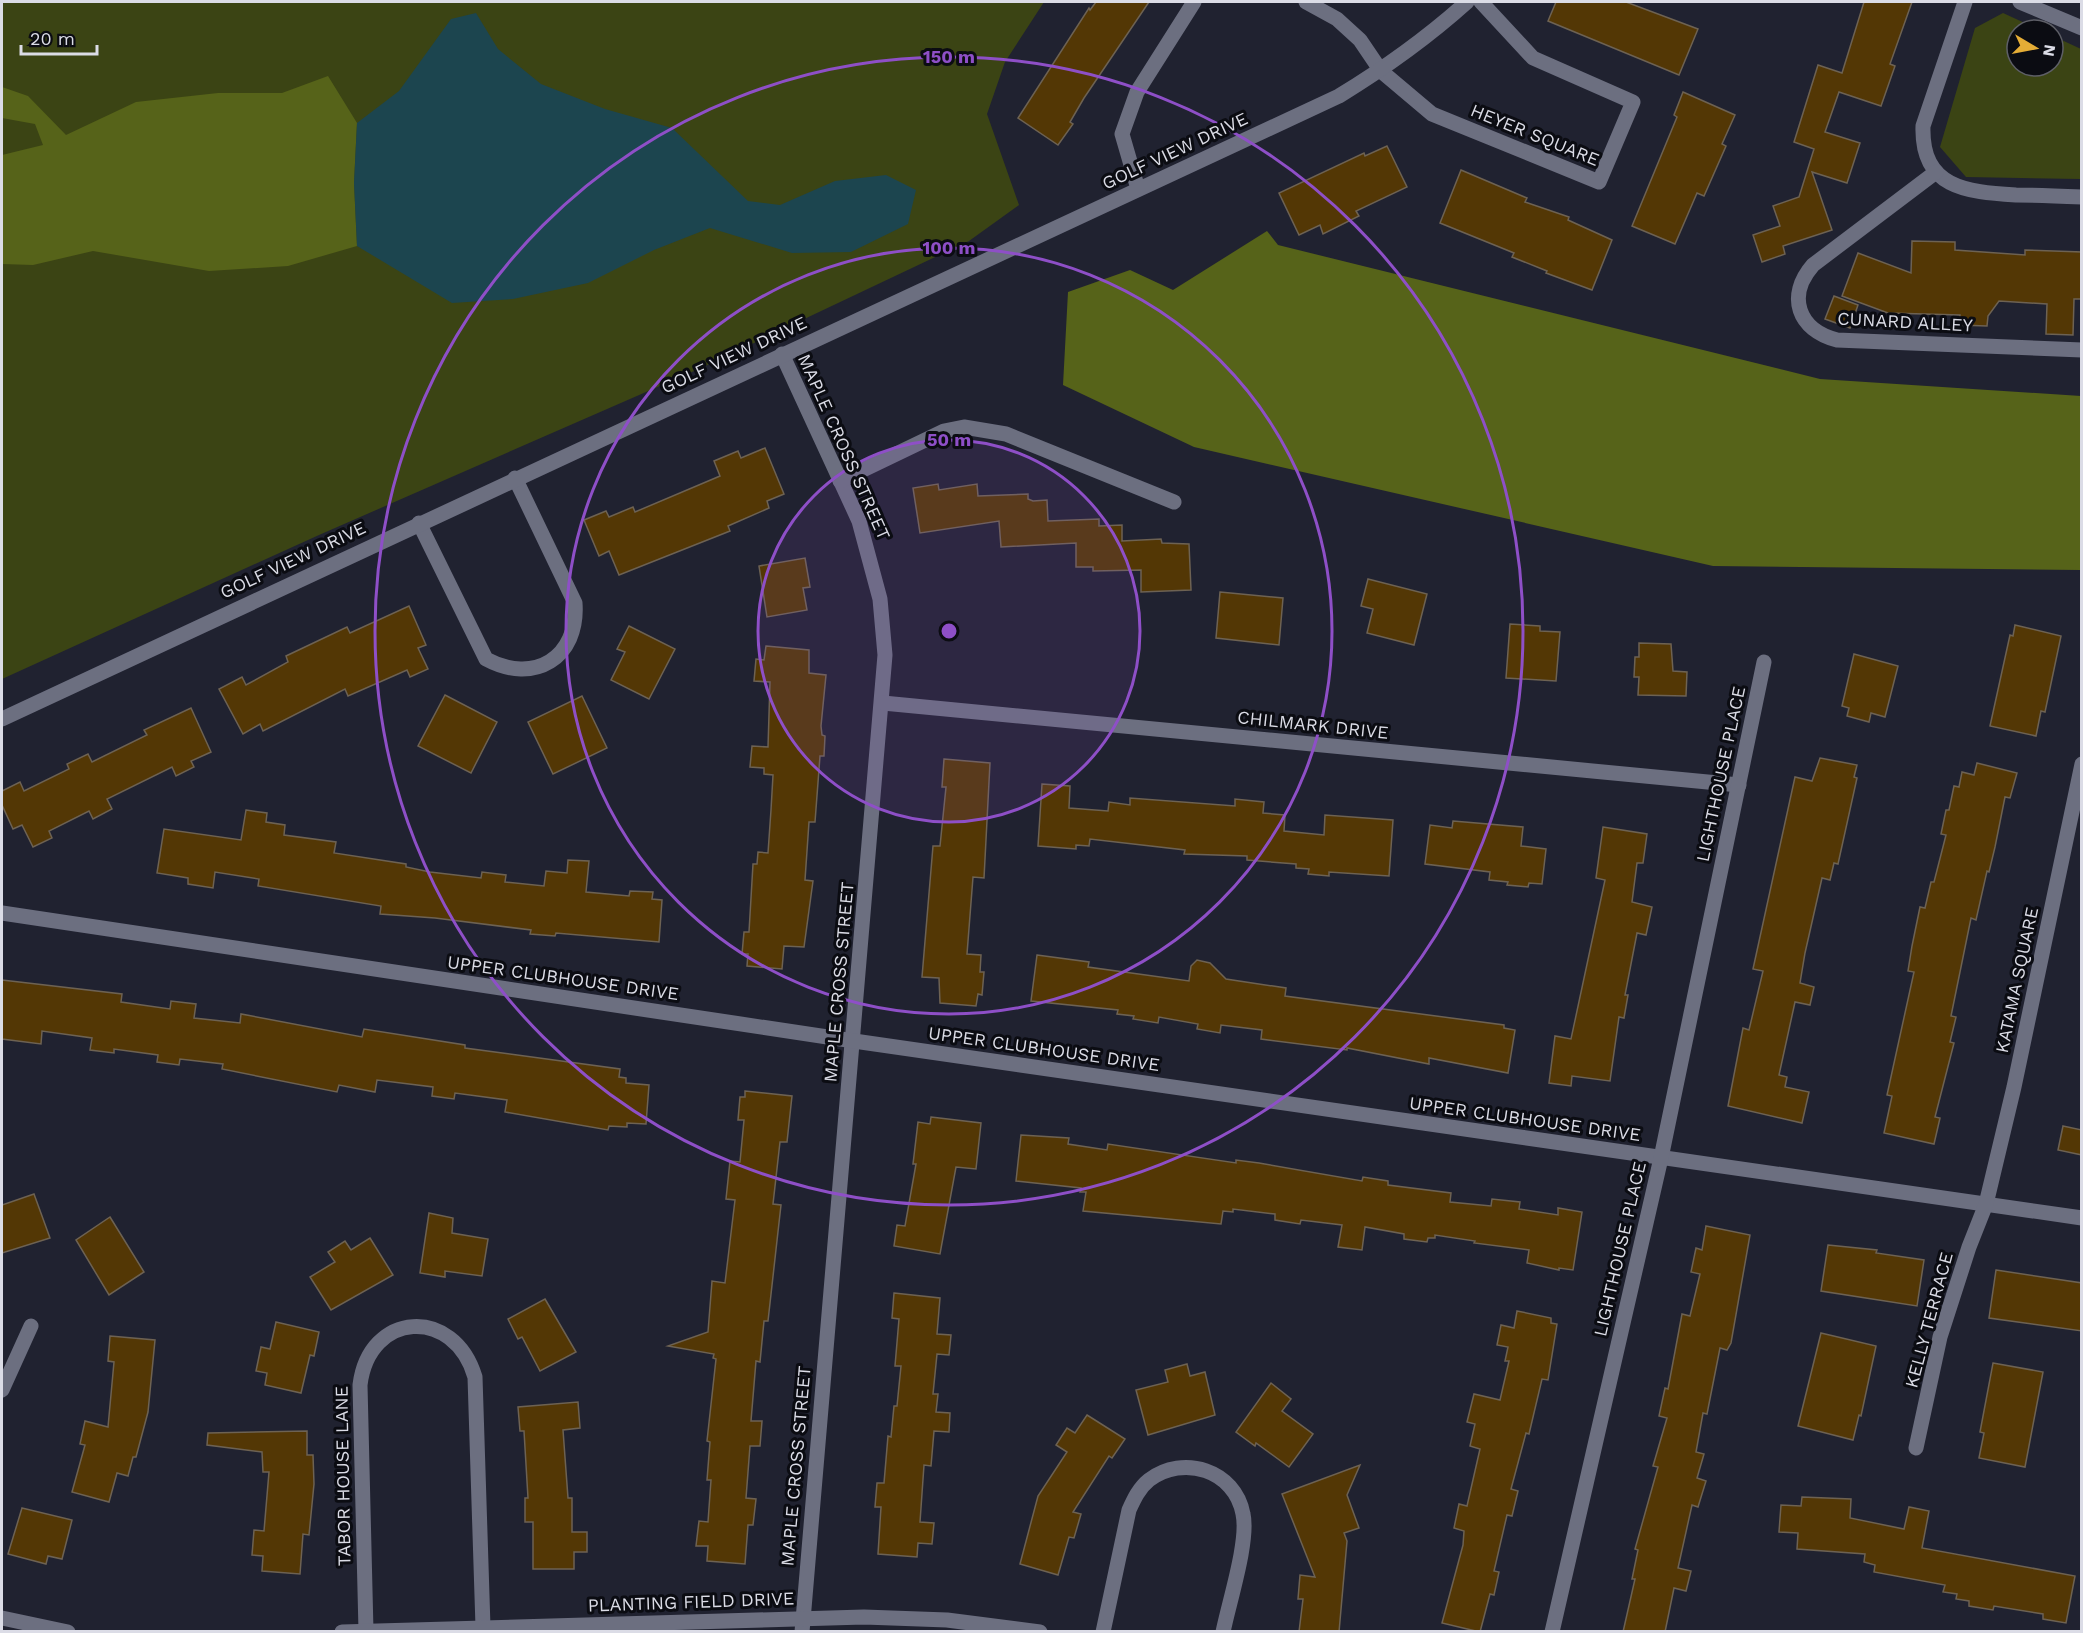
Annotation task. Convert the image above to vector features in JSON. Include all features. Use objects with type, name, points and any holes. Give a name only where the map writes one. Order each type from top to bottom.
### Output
[{"type":"street","points":[[1138,189],[1122,134],[1137,92],[1194,2]]},
{"type":"street","points":[[1306,2],[1337,19],[1360,40],[1381,71]]},
{"type":"street","name":"GOLF VIEW DRIVE","points":[[2,719],[1339,96],[1381,71],[1432,34],[1467,2]]},
{"type":"street","name":"HEYER SQUARE","points":[[1381,71],[1432,114],[1599,182],[1633,102],[1533,58],[1482,2]]},
{"type":"street","points":[[1965,2],[1923,126],[1926,153],[1936,172],[1957,188],[1976,193],[2082,197]]},
{"type":"street","points":[[2020,2],[2082,28]]},
{"type":"street","name":"CUNARD ALLEY","points":[[1936,172],[1814,265],[1804,276],[1798,292],[1799,310],[1808,325],[1822,336],[1837,340],[2082,350]]},
{"type":"street","name":"MAPLE CROSS STREET","points":[[782,354],[864,538],[880,599],[885,655],[883,703],[802,1625]]},
{"type":"street","points":[[840,482],[925,439],[944,431],[964,427],[1006,434],[1174,502]]},
{"type":"street","points":[[419,523],[486,659],[501,667],[517,670],[534,669],[550,662],[563,651],[572,637],[576,620],[574,603],[515,478]]},
{"type":"street","name":"LIGHTHOUSE PLACE","points":[[1552,1632],[1661,1158],[1764,662]]},
{"type":"street","name":"CHILMARK DRIVE","points":[[883,703],[1739,785]]},
{"type":"street","name":"KATAMA SQUARE","points":[[1986,1204],[2014,1087],[2082,764]]},
{"type":"street","name":"UPPER CLUBHOUSE DRIVE","points":[[2,913],[854,1041],[2082,1218]]},
{"type":"street","name":"KELLY TERRACE","points":[[1916,1448],[1940,1337],[1969,1247],[1986,1204]]},
{"type":"street","points":[[2,1390],[31,1326]]},
{"type":"street","name":"TABOR HOUSE LANE","points":[[366,1631],[360,1385],[362,1367],[369,1352],[381,1339],[396,1330],[413,1327],[431,1328],[447,1334],[460,1345],[470,1360],[475,1377],[483,1628]]},
{"type":"street","points":[[1103,1632],[1129,1510],[1136,1494],[1147,1481],[1162,1472],[1179,1467],[1196,1467],[1212,1473],[1232,1490],[1243,1513],[1245,1530],[1223,1632]]},
{"type":"street","points":[[2,1618],[68,1632]]},
{"type":"street","name":"PLANTING FIELD DRIVE","points":[[342,1632],[483,1628],[802,1625],[947,1620],[1040,1632]]},
{"type":"green space","points":[[2,2],[1044,2],[1005,62],[987,114],[1019,205],[969,241],[701,368],[319,535],[2,679]]},
{"type":"green space","points":[[2003,13],[2014,18],[2005,18],[2005,78],[2065,78],[2065,42],[2081,49],[2081,179],[1966,177],[1940,147],[1975,28]]},
{"type":"green space","points":[[328,76],[357,123],[354,183],[357,246],[288,266],[209,271],[93,251],[33,265],[2,264],[2,155],[43,145],[35,124],[2,118],[2,87],[28,96],[66,135],[136,102],[218,93],[282,93]]},
{"type":"green space","points":[[1267,231],[1278,245],[1820,379],[2081,396],[2081,570],[1713,566],[1194,447],[1063,385],[1068,292],[1130,270],[1173,290]]},
{"type":"shaded area","points":[[476,13],[498,49],[541,84],[605,109],[672,128],[748,201],[780,205],[835,181],[886,175],[916,190],[908,224],[851,252],[792,253],[710,228],[654,250],[588,283],[513,299],[452,303],[357,246],[354,183],[357,123],[399,91],[451,19]]},
{"type":"building","points":[[1096,2],[1149,2],[1084,98],[1070,122],[1073,124],[1058,145],[1018,118],[1089,8],[1090,10]]},
{"type":"building","points":[[1556,2],[1626,2],[1698,29],[1679,75],[1548,21]]},
{"type":"building","points":[[1864,2],[1912,2],[1890,64],[1895,66],[1881,106],[1839,92],[1825,132],[1860,143],[1847,183],[1812,172],[1832,230],[1783,246],[1785,254],[1762,262],[1753,235],[1780,226],[1773,206],[1799,197],[1814,149],[1794,142],[1818,65],[1842,73]]},
{"type":"building","points":[[1683,92],[1735,115],[1722,144],[1726,146],[1704,196],[1697,193],[1675,244],[1632,226],[1677,117],[1674,115]]},
{"type":"building","points":[[1387,146],[1407,187],[1356,211],[1359,216],[1323,234],[1320,225],[1299,235],[1279,193],[1364,153],[1365,156]]},
{"type":"building","points":[[1461,170],[1527,198],[1525,202],[1569,217],[1568,220],[1612,240],[1592,290],[1546,273],[1547,271],[1512,257],[1514,253],[1440,223]]},
{"type":"building","points":[[1912,241],[1955,242],[1955,250],[2025,255],[2025,250],[2082,252],[2082,299],[2074,299],[2073,335],[2046,334],[2047,304],[1999,301],[1988,316],[1987,326],[1959,325],[1960,315],[1888,313],[1842,296],[1858,253],[1911,273]]},
{"type":"building","points":[[1834,296],[1858,305],[1850,328],[1825,319]]},
{"type":"building","points":[[765,448],[784,494],[767,501],[769,508],[728,526],[730,531],[619,575],[609,551],[599,556],[584,520],[606,511],[609,517],[633,507],[635,512],[720,476],[714,461],[738,451],[741,458]]},
{"type":"building","points":[[938,484],[939,490],[977,484],[978,496],[1028,494],[1028,499],[1033,501],[1047,500],[1048,521],[1099,519],[1099,526],[1122,525],[1122,541],[1161,539],[1162,543],[1189,544],[1191,590],[1141,592],[1141,570],[1093,571],[1093,567],[1076,567],[1076,543],[1001,547],[999,521],[920,533],[913,488]]},
{"type":"building","points":[[805,558],[810,587],[803,588],[807,610],[767,617],[759,566]]},
{"type":"building","points":[[1368,579],[1427,594],[1414,645],[1367,633],[1373,609],[1361,606]]},
{"type":"building","points":[[1220,592],[1283,598],[1279,645],[1216,638]]},
{"type":"building","points":[[409,606],[426,645],[418,648],[428,669],[410,677],[407,670],[348,696],[345,689],[263,731],[260,724],[243,734],[219,689],[242,677],[246,685],[288,662],[286,656],[347,627],[350,633]]},
{"type":"building","points":[[1510,624],[1540,626],[1540,631],[1560,632],[1556,681],[1506,678]]},
{"type":"building","points":[[2015,625],[2061,636],[2045,712],[2041,711],[2036,736],[1990,726],[2010,635],[2013,636]]},
{"type":"building","points":[[629,626],[675,649],[649,699],[611,680],[625,652],[617,649]]},
{"type":"building","points":[[1639,643],[1671,644],[1673,671],[1687,672],[1686,696],[1638,695],[1639,677],[1634,677],[1635,657],[1639,657]]},
{"type":"building","points":[[766,646],[809,650],[809,673],[826,675],[821,726],[822,735],[825,736],[824,756],[820,756],[815,822],[809,822],[805,880],[813,881],[804,947],[784,946],[782,969],[747,966],[748,954],[742,954],[744,932],[749,932],[753,864],[757,864],[758,852],[768,853],[773,775],[764,774],[764,768],[750,767],[752,746],[768,747],[770,682],[754,681],[756,659],[764,660]]},
{"type":"building","points":[[1854,654],[1898,666],[1885,717],[1871,713],[1869,722],[1847,716],[1849,708],[1842,706]]},
{"type":"building","points":[[445,695],[497,722],[471,773],[418,746]]},
{"type":"building","points":[[582,696],[607,748],[553,774],[528,722]]},
{"type":"building","points":[[191,708],[211,752],[191,761],[194,767],[176,776],[172,767],[107,799],[112,809],[93,819],[89,811],[49,831],[52,838],[33,847],[22,825],[13,829],[2,805],[2,791],[20,782],[24,791],[69,769],[67,764],[88,754],[92,762],[147,735],[144,730]]},
{"type":"building","points":[[1820,758],[1857,765],[1854,777],[1857,778],[1838,864],[1834,863],[1830,880],[1822,878],[1805,953],[1800,983],[1814,987],[1810,1005],[1795,1002],[1779,1075],[1787,1077],[1785,1087],[1809,1092],[1802,1123],[1728,1106],[1743,1028],[1749,1030],[1763,971],[1753,969],[1795,777],[1812,781]]},
{"type":"building","points":[[944,759],[990,763],[984,878],[973,877],[967,954],[981,955],[980,972],[984,972],[982,995],[978,994],[976,1006],[940,1003],[939,978],[922,977],[933,846],[940,846],[946,787],[942,787]]},
{"type":"building","points":[[1977,763],[2017,773],[2010,798],[2005,797],[1976,920],[1971,918],[1951,1016],[1956,1017],[1950,1042],[1954,1043],[1935,1117],[1940,1118],[1934,1144],[1884,1133],[1892,1096],[1887,1095],[1914,972],[1908,971],[1920,907],[1925,908],[1931,882],[1934,882],[1946,835],[1941,834],[1946,810],[1949,810],[1954,786],[1959,787],[1962,772],[1974,775]]},
{"type":"building","points":[[1042,784],[1070,786],[1069,808],[1108,811],[1109,802],[1130,805],[1130,798],[1235,806],[1235,799],[1264,802],[1263,813],[1285,815],[1284,831],[1324,835],[1325,815],[1393,820],[1389,876],[1329,872],[1329,876],[1308,874],[1309,869],[1296,868],[1296,864],[1247,860],[1247,856],[1184,854],[1185,850],[1090,839],[1089,846],[1076,845],[1076,849],[1038,846]]},
{"type":"building","points":[[246,810],[267,813],[266,822],[285,825],[284,835],[336,842],[334,853],[406,864],[406,867],[430,872],[481,878],[482,872],[506,875],[505,882],[544,886],[546,871],[567,873],[568,860],[589,861],[586,892],[629,896],[630,891],[653,892],[652,899],[662,900],[659,942],[556,933],[555,936],[530,934],[531,930],[435,918],[380,914],[381,906],[258,886],[259,879],[215,872],[213,888],[188,884],[188,878],[157,873],[164,829],[241,840]]},
{"type":"building","points":[[1453,821],[1523,827],[1521,846],[1546,849],[1542,884],[1529,883],[1528,887],[1507,885],[1508,882],[1489,880],[1490,872],[1425,864],[1430,825],[1452,828]]},
{"type":"building","points":[[1603,827],[1647,834],[1643,863],[1637,863],[1632,902],[1652,907],[1646,935],[1637,933],[1625,995],[1628,995],[1624,1018],[1619,1017],[1610,1081],[1572,1076],[1571,1086],[1549,1083],[1555,1036],[1571,1039],[1605,880],[1596,878]]},
{"type":"building","points":[[1037,955],[1089,962],[1088,967],[1189,981],[1191,966],[1197,960],[1210,963],[1226,979],[1286,988],[1285,996],[1504,1025],[1504,1028],[1515,1030],[1508,1073],[1429,1058],[1429,1064],[1347,1048],[1347,1050],[1261,1039],[1262,1030],[1221,1025],[1220,1033],[1197,1029],[1198,1024],[1159,1017],[1158,1023],[1133,1019],[1134,1016],[1117,1014],[1118,1010],[1031,1001]]},
{"type":"building","points":[[2,980],[122,994],[121,1002],[170,1009],[171,1001],[196,1004],[194,1018],[240,1023],[241,1014],[362,1037],[364,1029],[465,1045],[465,1048],[620,1069],[619,1077],[626,1078],[626,1083],[649,1085],[646,1124],[627,1123],[627,1127],[609,1126],[608,1130],[505,1112],[507,1100],[455,1093],[454,1099],[432,1096],[433,1087],[377,1080],[375,1092],[339,1085],[337,1092],[222,1069],[223,1064],[180,1059],[179,1065],[157,1062],[158,1055],[114,1049],[114,1053],[90,1050],[92,1038],[42,1031],[41,1044],[2,1039]]},
{"type":"building","points":[[745,1091],[792,1096],[787,1142],[780,1142],[773,1204],[781,1205],[768,1321],[764,1321],[760,1362],[756,1361],[751,1421],[762,1421],[760,1446],[750,1446],[746,1498],[756,1499],[753,1525],[748,1525],[745,1564],[707,1561],[708,1546],[696,1546],[699,1521],[708,1522],[711,1480],[707,1480],[710,1442],[707,1441],[716,1359],[713,1358],[714,1354],[668,1346],[708,1332],[712,1281],[725,1283],[735,1200],[726,1199],[730,1161],[740,1162],[744,1120],[738,1120],[740,1097],[745,1097]]},
{"type":"building","points":[[931,1117],[981,1123],[976,1169],[956,1167],[940,1254],[894,1246],[897,1225],[905,1226],[916,1164],[913,1164],[918,1122],[930,1124]]},
{"type":"building","points":[[2063,1126],[2082,1130],[2082,1155],[2058,1150]]},
{"type":"building","points":[[1021,1135],[1069,1138],[1068,1144],[1107,1150],[1108,1144],[1236,1163],[1236,1160],[1259,1163],[1362,1181],[1363,1177],[1388,1181],[1388,1185],[1451,1193],[1450,1202],[1491,1206],[1492,1199],[1520,1202],[1519,1209],[1558,1215],[1558,1208],[1582,1212],[1573,1270],[1559,1268],[1559,1270],[1527,1263],[1529,1250],[1435,1235],[1435,1238],[1428,1238],[1427,1242],[1404,1239],[1404,1234],[1365,1227],[1362,1250],[1338,1247],[1342,1225],[1301,1220],[1300,1224],[1275,1220],[1275,1214],[1233,1209],[1233,1212],[1223,1211],[1221,1224],[1083,1211],[1086,1192],[1080,1192],[1081,1188],[1016,1181]]},
{"type":"building","points":[[34,1194],[50,1238],[2,1253],[2,1205]]},
{"type":"building","points":[[429,1213],[453,1218],[452,1233],[488,1239],[482,1276],[445,1271],[445,1277],[420,1273]]},
{"type":"building","points":[[110,1217],[144,1272],[109,1295],[76,1240]]},
{"type":"building","points":[[1706,1226],[1750,1235],[1731,1343],[1727,1350],[1720,1348],[1707,1414],[1703,1413],[1696,1452],[1704,1454],[1697,1478],[1706,1481],[1698,1507],[1692,1505],[1678,1568],[1691,1571],[1686,1591],[1674,1588],[1665,1632],[1623,1632],[1635,1579],[1632,1579],[1638,1550],[1635,1549],[1658,1467],[1653,1466],[1667,1418],[1659,1416],[1665,1388],[1668,1389],[1682,1314],[1690,1316],[1700,1274],[1691,1272],[1696,1248],[1702,1250]]},
{"type":"building","points":[[370,1238],[393,1275],[331,1310],[310,1277],[335,1262],[328,1252],[345,1241],[351,1250]]},
{"type":"building","points":[[1828,1245],[1877,1250],[1876,1253],[1924,1260],[1917,1306],[1821,1291]]},
{"type":"building","points":[[1996,1270],[2082,1283],[2082,1331],[1989,1318]]},
{"type":"building","points":[[894,1293],[940,1298],[937,1334],[951,1335],[949,1355],[937,1354],[933,1394],[938,1394],[936,1412],[950,1413],[949,1432],[934,1431],[931,1466],[924,1465],[920,1522],[934,1523],[932,1544],[918,1543],[917,1557],[878,1554],[881,1507],[875,1507],[877,1483],[884,1483],[888,1436],[891,1437],[894,1406],[897,1406],[901,1366],[895,1366],[899,1319],[892,1318]]},
{"type":"building","points":[[545,1299],[576,1352],[540,1371],[522,1337],[518,1339],[508,1319]]},
{"type":"building","points":[[1517,1311],[1551,1318],[1551,1323],[1557,1324],[1548,1380],[1542,1379],[1529,1434],[1526,1433],[1511,1489],[1518,1491],[1512,1516],[1507,1515],[1494,1571],[1499,1572],[1494,1595],[1490,1594],[1480,1632],[1442,1623],[1463,1545],[1464,1531],[1454,1528],[1459,1504],[1467,1506],[1480,1449],[1470,1446],[1475,1424],[1467,1422],[1474,1394],[1500,1400],[1509,1361],[1505,1361],[1508,1347],[1497,1345],[1501,1325],[1514,1328]]},
{"type":"building","points":[[276,1322],[319,1332],[314,1356],[310,1355],[301,1393],[265,1385],[267,1373],[256,1371],[261,1347],[270,1349]]},
{"type":"building","points":[[1821,1333],[1876,1346],[1861,1416],[1859,1415],[1853,1440],[1798,1426]]},
{"type":"building","points":[[110,1336],[155,1340],[148,1412],[136,1457],[133,1457],[128,1476],[117,1473],[109,1502],[72,1492],[85,1445],[80,1444],[85,1421],[108,1427],[114,1362],[108,1361]]},
{"type":"building","points":[[1993,1363],[2043,1372],[2025,1467],[1979,1458],[1984,1433],[1980,1432]]},
{"type":"building","points":[[1187,1364],[1190,1376],[1205,1372],[1215,1415],[1148,1435],[1136,1390],[1168,1382],[1165,1370]]},
{"type":"building","points":[[1271,1383],[1291,1399],[1282,1411],[1313,1434],[1289,1467],[1256,1443],[1255,1446],[1236,1432]]},
{"type":"building","points":[[578,1402],[580,1428],[563,1430],[568,1498],[572,1498],[572,1532],[587,1532],[587,1552],[574,1552],[574,1569],[533,1569],[533,1522],[525,1522],[525,1498],[528,1498],[524,1431],[520,1431],[518,1407]]},
{"type":"building","points":[[1087,1415],[1125,1439],[1112,1458],[1109,1456],[1073,1512],[1081,1514],[1074,1538],[1069,1537],[1058,1575],[1020,1564],[1038,1496],[1067,1452],[1056,1445],[1067,1428],[1075,1433]]},
{"type":"building","points":[[307,1431],[307,1455],[313,1455],[314,1484],[309,1535],[303,1534],[300,1574],[262,1571],[263,1556],[252,1555],[254,1530],[264,1531],[269,1472],[263,1472],[262,1452],[207,1445],[208,1433]]},
{"type":"building","points":[[1360,1465],[1347,1495],[1359,1528],[1344,1533],[1347,1541],[1339,1632],[1299,1632],[1303,1599],[1298,1599],[1300,1575],[1315,1577],[1282,1494]]},
{"type":"building","points":[[1802,1497],[1851,1499],[1850,1518],[1904,1529],[1909,1507],[1929,1511],[1922,1548],[2075,1576],[2066,1623],[2043,1619],[2043,1614],[1994,1606],[1993,1610],[1969,1606],[1969,1601],[1956,1599],[1957,1594],[1943,1592],[1945,1585],[1874,1572],[1875,1565],[1864,1562],[1865,1554],[1797,1549],[1798,1533],[1779,1532],[1781,1505],[1801,1506]]},
{"type":"building","points":[[22,1508],[72,1520],[62,1559],[48,1556],[46,1564],[8,1554]]}]
